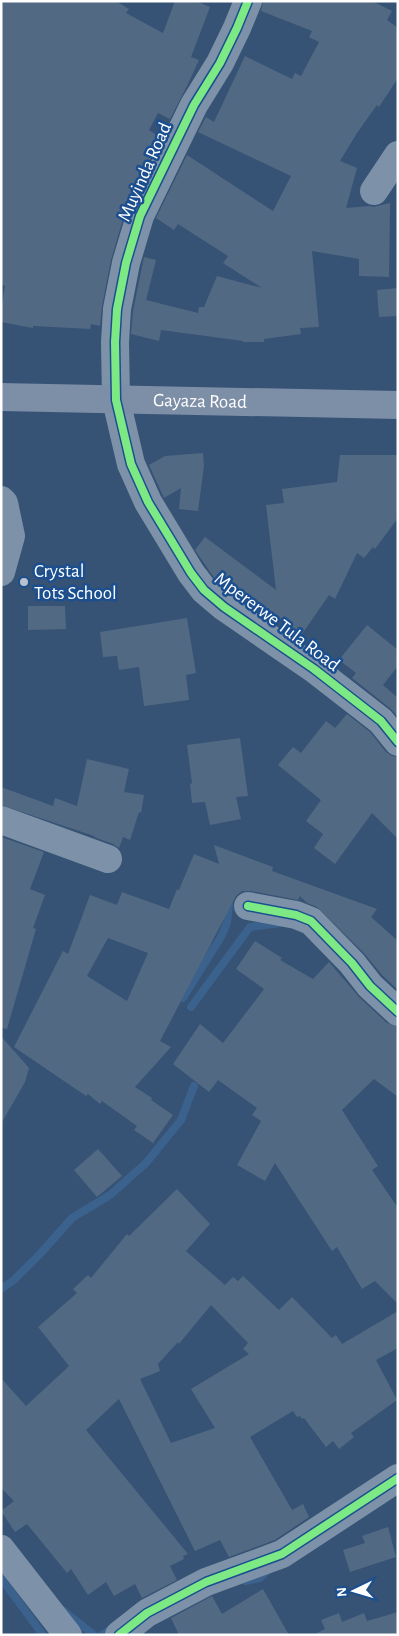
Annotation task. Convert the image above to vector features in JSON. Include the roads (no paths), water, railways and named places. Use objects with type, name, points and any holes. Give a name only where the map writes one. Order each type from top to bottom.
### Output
[{"type":"main road","name":"Gayaza Road","points":[[1,397],[398,404]]},
{"type":"street","name":"Muyinda Road","points":[[116,400],[115,342],[117,309],[126,263],[140,216],[194,105],[224,54],[248,1]]},
{"type":"street","points":[[374,190],[398,155]]},
{"type":"street","name":"Mpererwe Tula Road","points":[[116,400],[132,464],[148,502],[191,573],[204,590],[224,607],[314,669],[382,720],[398,742]]},
{"type":"street","points":[[1,500],[4,503],[11,536],[1,572]]},
{"type":"street","points":[[1,820],[108,859]]},
{"type":"street","points":[[248,906],[296,915],[311,921],[352,963],[370,986],[398,1012]]},
{"type":"street","points":[[119,1635],[147,1614],[206,1582],[282,1554],[398,1478]]},
{"type":"street","points":[[1,1549],[63,1633]]},
{"type":"waterway","points":[[183,998],[221,937],[227,923],[229,905]]},
{"type":"waterway","points":[[191,1007],[250,927],[280,923]]},
{"type":"waterway","points":[[1,1289],[14,1280],[72,1218],[110,1195],[146,1163],[181,1120],[194,1086]]},
{"type":"waterway","points":[[246,1581],[260,1578],[268,1570]]},
{"type":"waterway","points":[[1,1578],[43,1635]]},
{"type":"waterway","points":[[64,1611],[94,1635]]},
{"type":"waterway","points":[[102,1635],[115,1627]]},
{"type":"place","name":"Crystal Tots School","points":[[24,582]]}]
